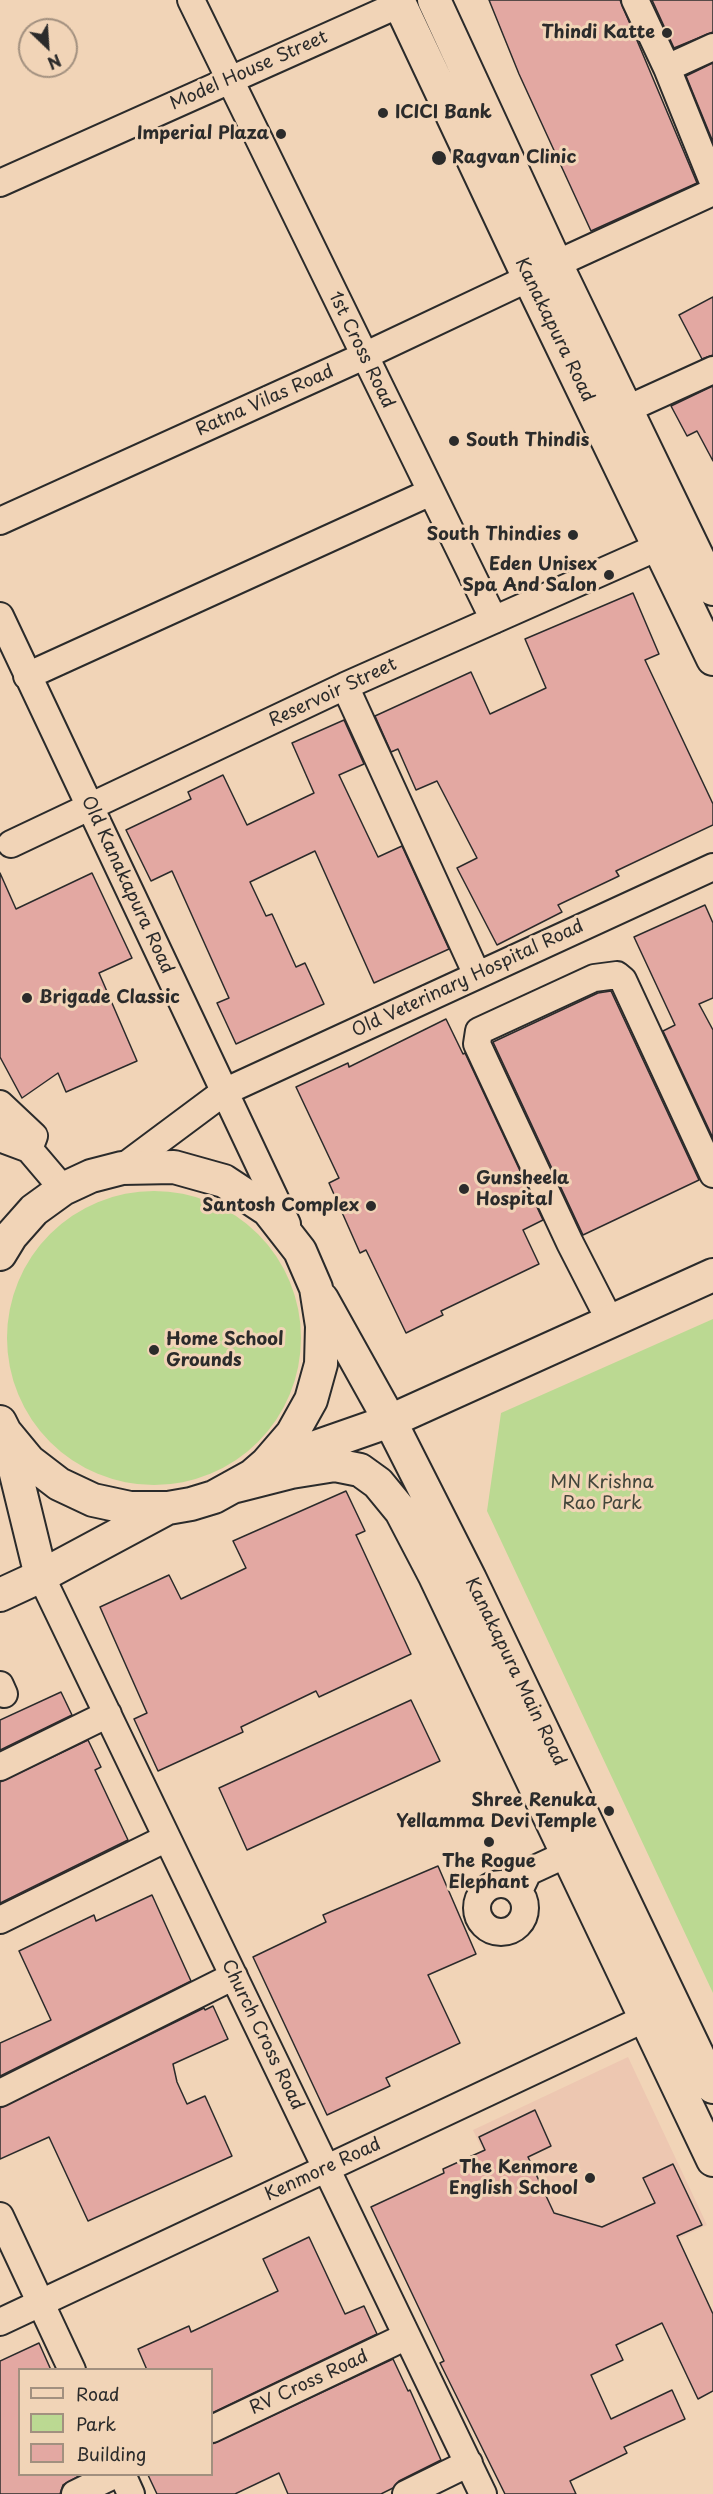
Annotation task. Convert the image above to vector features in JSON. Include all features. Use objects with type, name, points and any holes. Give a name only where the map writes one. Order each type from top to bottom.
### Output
[{"type":"main road","name":"Kanakapura Road","points":[[434,0],[542,271],[658,547],[713,659]]},
{"type":"main road","name":"Kanakapura Road","points":[[399,2],[542,271],[703,545],[713,589]]},
{"type":"main road","points":[[0,1254],[10,1236],[34,1210],[63,1189],[91,1176],[122,1168],[174,1167],[224,1181],[268,1210],[300,1251],[316,1288],[322,1326],[321,1364],[311,1400],[292,1434],[267,1463],[236,1486],[214,1497],[168,1508],[130,1508],[93,1500],[68,1488],[29,1461],[3,1427]]},
{"type":"main road","points":[[0,1209],[34,1210]]},
{"type":"main road","points":[[267,1463],[390,1421],[713,1275]]},
{"type":"main road","name":"Kanakapura Main Road","points":[[316,1288],[390,1421],[470,1579],[713,2087]]},
{"type":"main road","points":[[3,1427],[41,1576]]},
{"type":"main road","points":[[236,1486],[291,1472],[335,1465],[360,1470],[378,1483],[401,1511],[435,1576],[713,2160]]},
{"type":"main road","points":[[0,1595],[41,1576],[168,1508]]},
{"type":"street","name":"1st Cross Road","points":[[191,0],[494,620]]},
{"type":"street","points":[[635,0],[667,69],[713,182]]},
{"type":"street","name":"Model House Street","points":[[0,183],[399,2]]},
{"type":"street","points":[[667,69],[713,47]]},
{"type":"street","name":"Ratna Vilas Road","points":[[0,520],[364,356],[713,192]]},
{"type":"street","points":[[625,410],[713,370]]},
{"type":"street","points":[[27,676],[431,492]]},
{"type":"street","name":"Reservoir Street","points":[[10,844],[345,686],[658,547]]},
{"type":"street","name":"Old Kanakapura Road","points":[[0,616],[300,1251]]},
{"type":"street","points":[[345,686],[477,975]]},
{"type":"street","name":"Old Veterinary Hospital Road","points":[[122,1168],[224,1092],[713,867]]},
{"type":"street","points":[[610,1321],[570,1243],[477,1044],[479,1030],[594,978],[617,975],[623,980],[713,1174]]},
{"type":"street","points":[[0,1104],[34,1136],[29,1149]]},
{"type":"street","points":[[0,1130],[5,1140],[29,1149],[63,1189]]},
{"type":"street","name":"Church Cross Road","points":[[41,1576],[483,2494]]},
{"type":"street","points":[[0,1767],[108,1714]]},
{"type":"street","points":[[0,1920],[167,1838]]},
{"type":"street","points":[[519,1892],[528,1872],[567,1854]]},
{"type":"street","points":[[0,2093],[234,1976]]},
{"type":"street","name":"Kenmore Road","points":[[0,2322],[646,2018]]},
{"type":"street","points":[[0,2217],[71,2368]]},
{"type":"street","name":"RV Cross Road","points":[[213,2429],[407,2336]]},
{"type":"street","points":[[406,2494],[469,2463]]},
{"type":"street","points":[[75,2494],[114,2476]]},
{"type":"street","points":[[122,2476],[131,2494]]},
{"type":"shaded area","name":"The Kenmore English School","points":[[628,2057],[707,2225],[551,2298],[473,2130]]},
{"type":"green space","name":"Home School Grounds","points":[[154,1191],[183,1194],[210,1202],[236,1216],[258,1234],[276,1256],[290,1282],[298,1309],[301,1338],[298,1367],[290,1394],[276,1420],[258,1442],[236,1460],[210,1474],[183,1482],[154,1485],[125,1482],[98,1474],[72,1460],[50,1442],[32,1420],[18,1394],[10,1367],[7,1338],[10,1309],[18,1282],[32,1256],[50,1234],[72,1216],[98,1202],[125,1194]]},
{"type":"green space","name":"MN Krishna Rao Park","points":[[713,1319],[713,1993],[487,1511],[501,1413]]},
{"type":"building","points":[[489,0],[620,0],[697,183],[591,231],[519,74]]},
{"type":"building","points":[[652,0],[713,0],[713,32],[674,48]]},
{"type":"building","points":[[713,63],[713,142],[686,76]]},
{"type":"building","points":[[713,297],[713,355],[702,359],[679,315]]},
{"type":"building","points":[[713,386],[713,461],[697,431],[687,436],[671,406]]},
{"type":"building","points":[[633,593],[659,654],[645,660],[713,804],[713,825],[616,871],[619,876],[558,905],[562,912],[497,945],[457,868],[477,858],[437,781],[416,790],[398,749],[391,752],[375,716],[471,672],[490,714],[546,688],[525,639]]},
{"type":"building","points":[[344,720],[364,764],[339,775],[378,857],[402,846],[449,949],[374,983],[315,851],[250,882],[266,916],[272,914],[296,967],[305,963],[324,1004],[236,1044],[217,1003],[229,998],[172,871],[151,881],[126,830],[191,799],[188,792],[223,775],[247,825],[314,793],[292,743]]},
{"type":"building","points":[[0,873],[16,909],[92,873],[132,958],[99,973],[137,1061],[66,1092],[58,1073],[22,1098],[0,1057]]},
{"type":"building","points":[[705,905],[713,923],[713,998],[699,1004],[713,1030],[713,1138],[663,1031],[675,1025],[634,937]]},
{"type":"building","points":[[611,991],[699,1180],[583,1235],[493,1042],[598,993]]},
{"type":"building","points":[[446,1019],[463,1054],[465,1053],[543,1220],[523,1230],[539,1264],[441,1311],[443,1315],[406,1333],[366,1250],[360,1253],[329,1183],[339,1178],[296,1087],[348,1063],[349,1067]]},
{"type":"building","points":[[346,1491],[365,1531],[356,1535],[411,1654],[319,1697],[316,1691],[241,1727],[243,1732],[158,1771],[134,1719],[147,1713],[100,1607],[169,1575],[181,1599],[246,1568],[233,1541]]},
{"type":"building","points":[[61,1692],[72,1715],[0,1750],[0,1720]]},
{"type":"building","points":[[411,1700],[440,1761],[247,1850],[219,1788]]},
{"type":"building","points":[[88,1740],[101,1767],[95,1770],[128,1840],[0,1903],[0,1782]]},
{"type":"building","points":[[438,1866],[476,1954],[428,1975],[460,2043],[386,2078],[390,2086],[327,2115],[253,1957],[326,1922],[323,1915]]},
{"type":"building","points":[[152,1895],[191,1981],[0,2076],[0,2043],[51,2020],[19,1951],[94,1915],[96,1921]]},
{"type":"building","points":[[213,2006],[228,2039],[173,2064],[177,2082],[187,2104],[205,2096],[232,2156],[88,2221],[49,2137],[0,2159],[0,2108],[204,2008],[205,2010]]},
{"type":"building","points":[[535,2110],[551,2146],[528,2157],[554,2213],[602,2227],[655,2203],[643,2178],[673,2164],[702,2225],[677,2236],[713,2314],[713,2391],[698,2399],[662,2323],[616,2345],[623,2360],[591,2375],[611,2419],[672,2390],[685,2419],[624,2447],[627,2453],[570,2481],[576,2494],[505,2494],[440,2363],[444,2361],[371,2207],[444,2173],[443,2169],[485,2150],[479,2137]]},
{"type":"building","points":[[309,2237],[345,2314],[364,2306],[377,2334],[213,2413],[213,2368],[146,2368],[138,2349],[189,2326],[191,2332],[278,2291],[263,2259]]},
{"type":"building","points":[[39,2343],[50,2368],[18,2368],[18,2476],[79,2476],[63,2485],[60,2494],[0,2494],[0,2361]]},
{"type":"building","points":[[393,2359],[408,2391],[410,2390],[441,2460],[399,2481],[393,2488],[381,2494],[288,2494],[279,2473],[235,2494],[157,2494],[148,2476],[213,2476],[213,2444]]},
{"type":"place","name":"Thindi Katte","points":[[667,33]]},
{"type":"place","name":"ICICI Bank","points":[[383,113]]},
{"type":"place","name":"Imperial Plaza","points":[[281,134]]},
{"type":"place","name":"Ragvan Clinic","points":[[439,158]]},
{"type":"place","name":"South Thindis","points":[[454,441]]},
{"type":"place","name":"South Thindies","points":[[573,535]]},
{"type":"place","name":"Eden Unisex Spa And Salon","points":[[609,575]]},
{"type":"place","name":"Brigade Classic","points":[[27,998]]},
{"type":"place","name":"Gunsheela Hospital","points":[[464,1189]]},
{"type":"place","name":"Santosh Complex","points":[[371,1206]]},
{"type":"place","name":"Home School Grounds","points":[[154,1350]]},
{"type":"place","name":"Shree Renuka Yellamma Devi Temple","points":[[609,1811]]},
{"type":"place","name":"The Rogue Elephant","points":[[489,1842]]},
{"type":"place","name":"The Kenmore English School","points":[[590,2178]]}]
